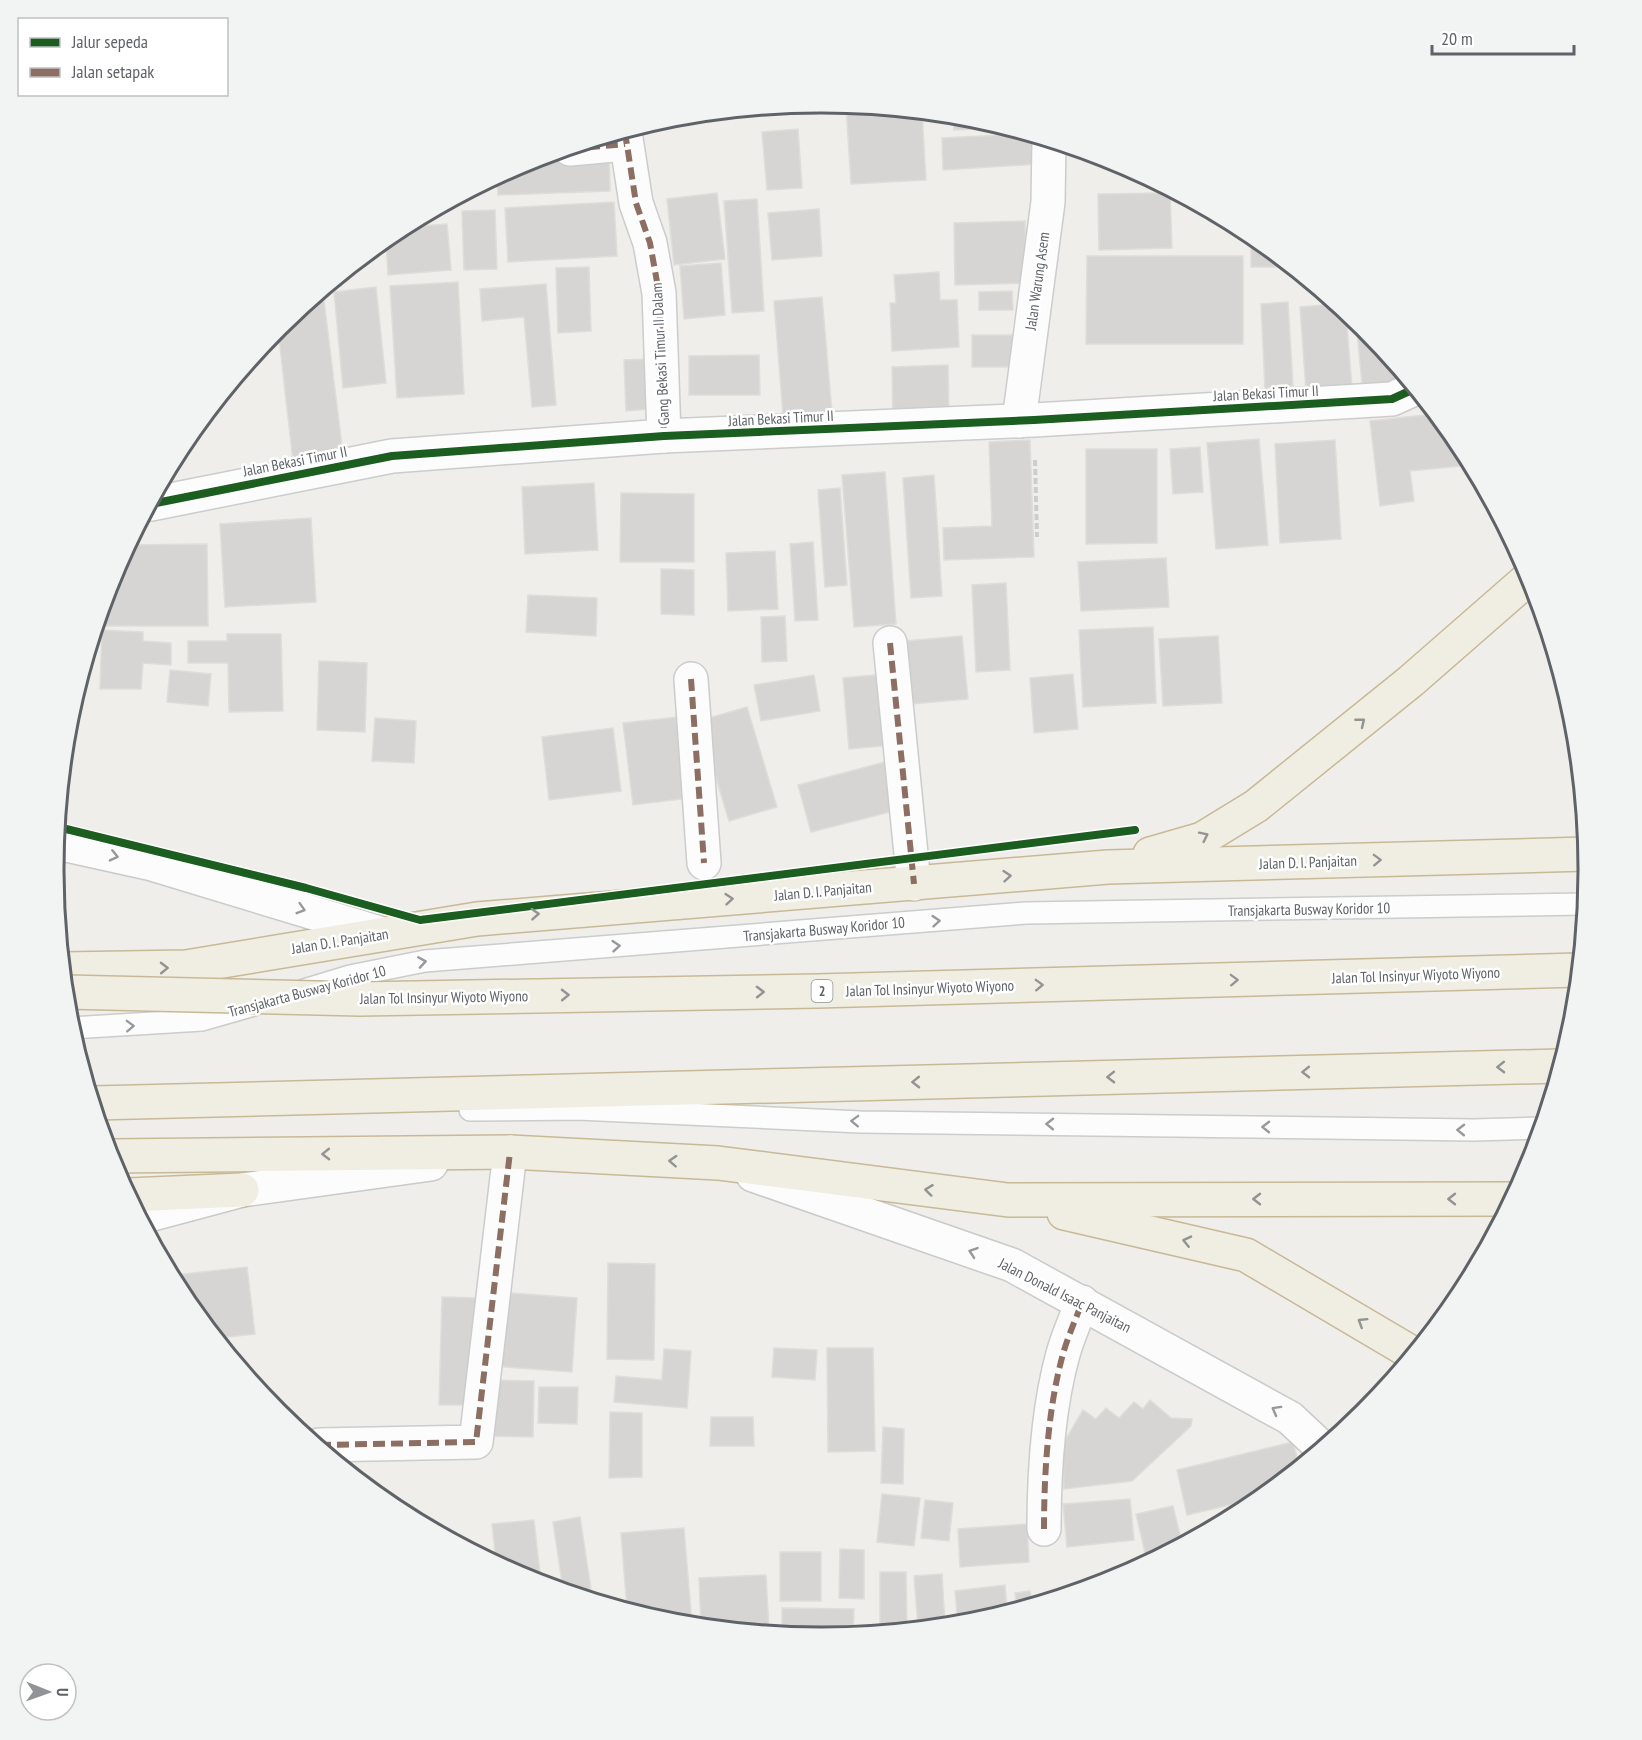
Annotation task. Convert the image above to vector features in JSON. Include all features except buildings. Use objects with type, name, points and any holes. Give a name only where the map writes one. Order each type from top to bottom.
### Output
[{"type":"highway","points":[[1108,867],[1202,838],[1256,806],[1411,681],[1522,584]]},
{"type":"highway","name":"Jalan D. I. Panjaitan","points":[[71,969],[186,967],[477,919],[1108,867],[1577,854]]},
{"type":"highway","name":"Jalan Tol Insinyur Wiyoto Wiyono","points":[[75,992],[360,999],[817,991],[1571,970]]},
{"type":"highway","points":[[102,1103],[1552,1066]]},
{"type":"highway","points":[[121,1156],[510,1152],[718,1163],[1008,1200],[1246,1255],[1406,1349]]},
{"type":"highway","points":[[139,1195],[242,1190]]},
{"type":"highway","points":[[1008,1200],[1502,1199]]},
{"type":"street","name":"Gang Bekasi Timur II Dalam","points":[[625,139],[636,203],[650,243],[659,293],[664,436]]},
{"type":"street","name":"Jalan Warung Asem","points":[[1026,420],[1048,202],[1049,149]]},
{"type":"street","name":"Jalan Bekasi Timur II","points":[[161,502],[392,456],[664,436],[1026,420],[1392,399],[1407,392]]},
{"type":"street","points":[[890,643],[914,884]]},
{"type":"street","points":[[691,679],[704,863]]},
{"type":"street","points":[[65,845],[152,864],[383,934]]},
{"type":"street","points":[[148,1215],[242,1190],[510,1152],[476,1442],[329,1445]]},
{"type":"street","name":"Jalan Donald Isaac Panjaitan","points":[[718,1163],[1012,1265],[1290,1418],[1316,1442]]},
{"type":"street","points":[[1044,1528],[1046,1466],[1053,1410],[1063,1355],[1082,1302]]},
{"type":"lane","name":"Transjakarta Busway Koridor 10","points":[[81,1027],[202,1020],[350,976],[448,959],[1026,914],[1577,904]]},
{"type":"lane","points":[[105,1112],[578,1109],[860,1122],[1474,1130],[1531,1128]]},
{"type":"path","points":[[1026,420],[1037,537]]},
{"type":"marked path","points":[[626,139],[636,203],[650,243],[659,293],[664,436]]},
{"type":"marked path","points":[[603,146],[625,144]]},
{"type":"marked path","points":[[890,643],[914,884]]},
{"type":"marked path","points":[[691,679],[704,863]]},
{"type":"marked path","points":[[329,1445],[476,1442],[510,1152]]},
{"type":"marked path","points":[[1044,1529],[1050,1418],[1065,1347],[1082,1302]]},
{"type":"cycle path","points":[[161,502],[392,456],[664,436],[1034,420],[1392,399],[1407,392]]},
{"type":"cycle path","points":[[66,829],[306,888],[420,920],[1135,830]]}]
